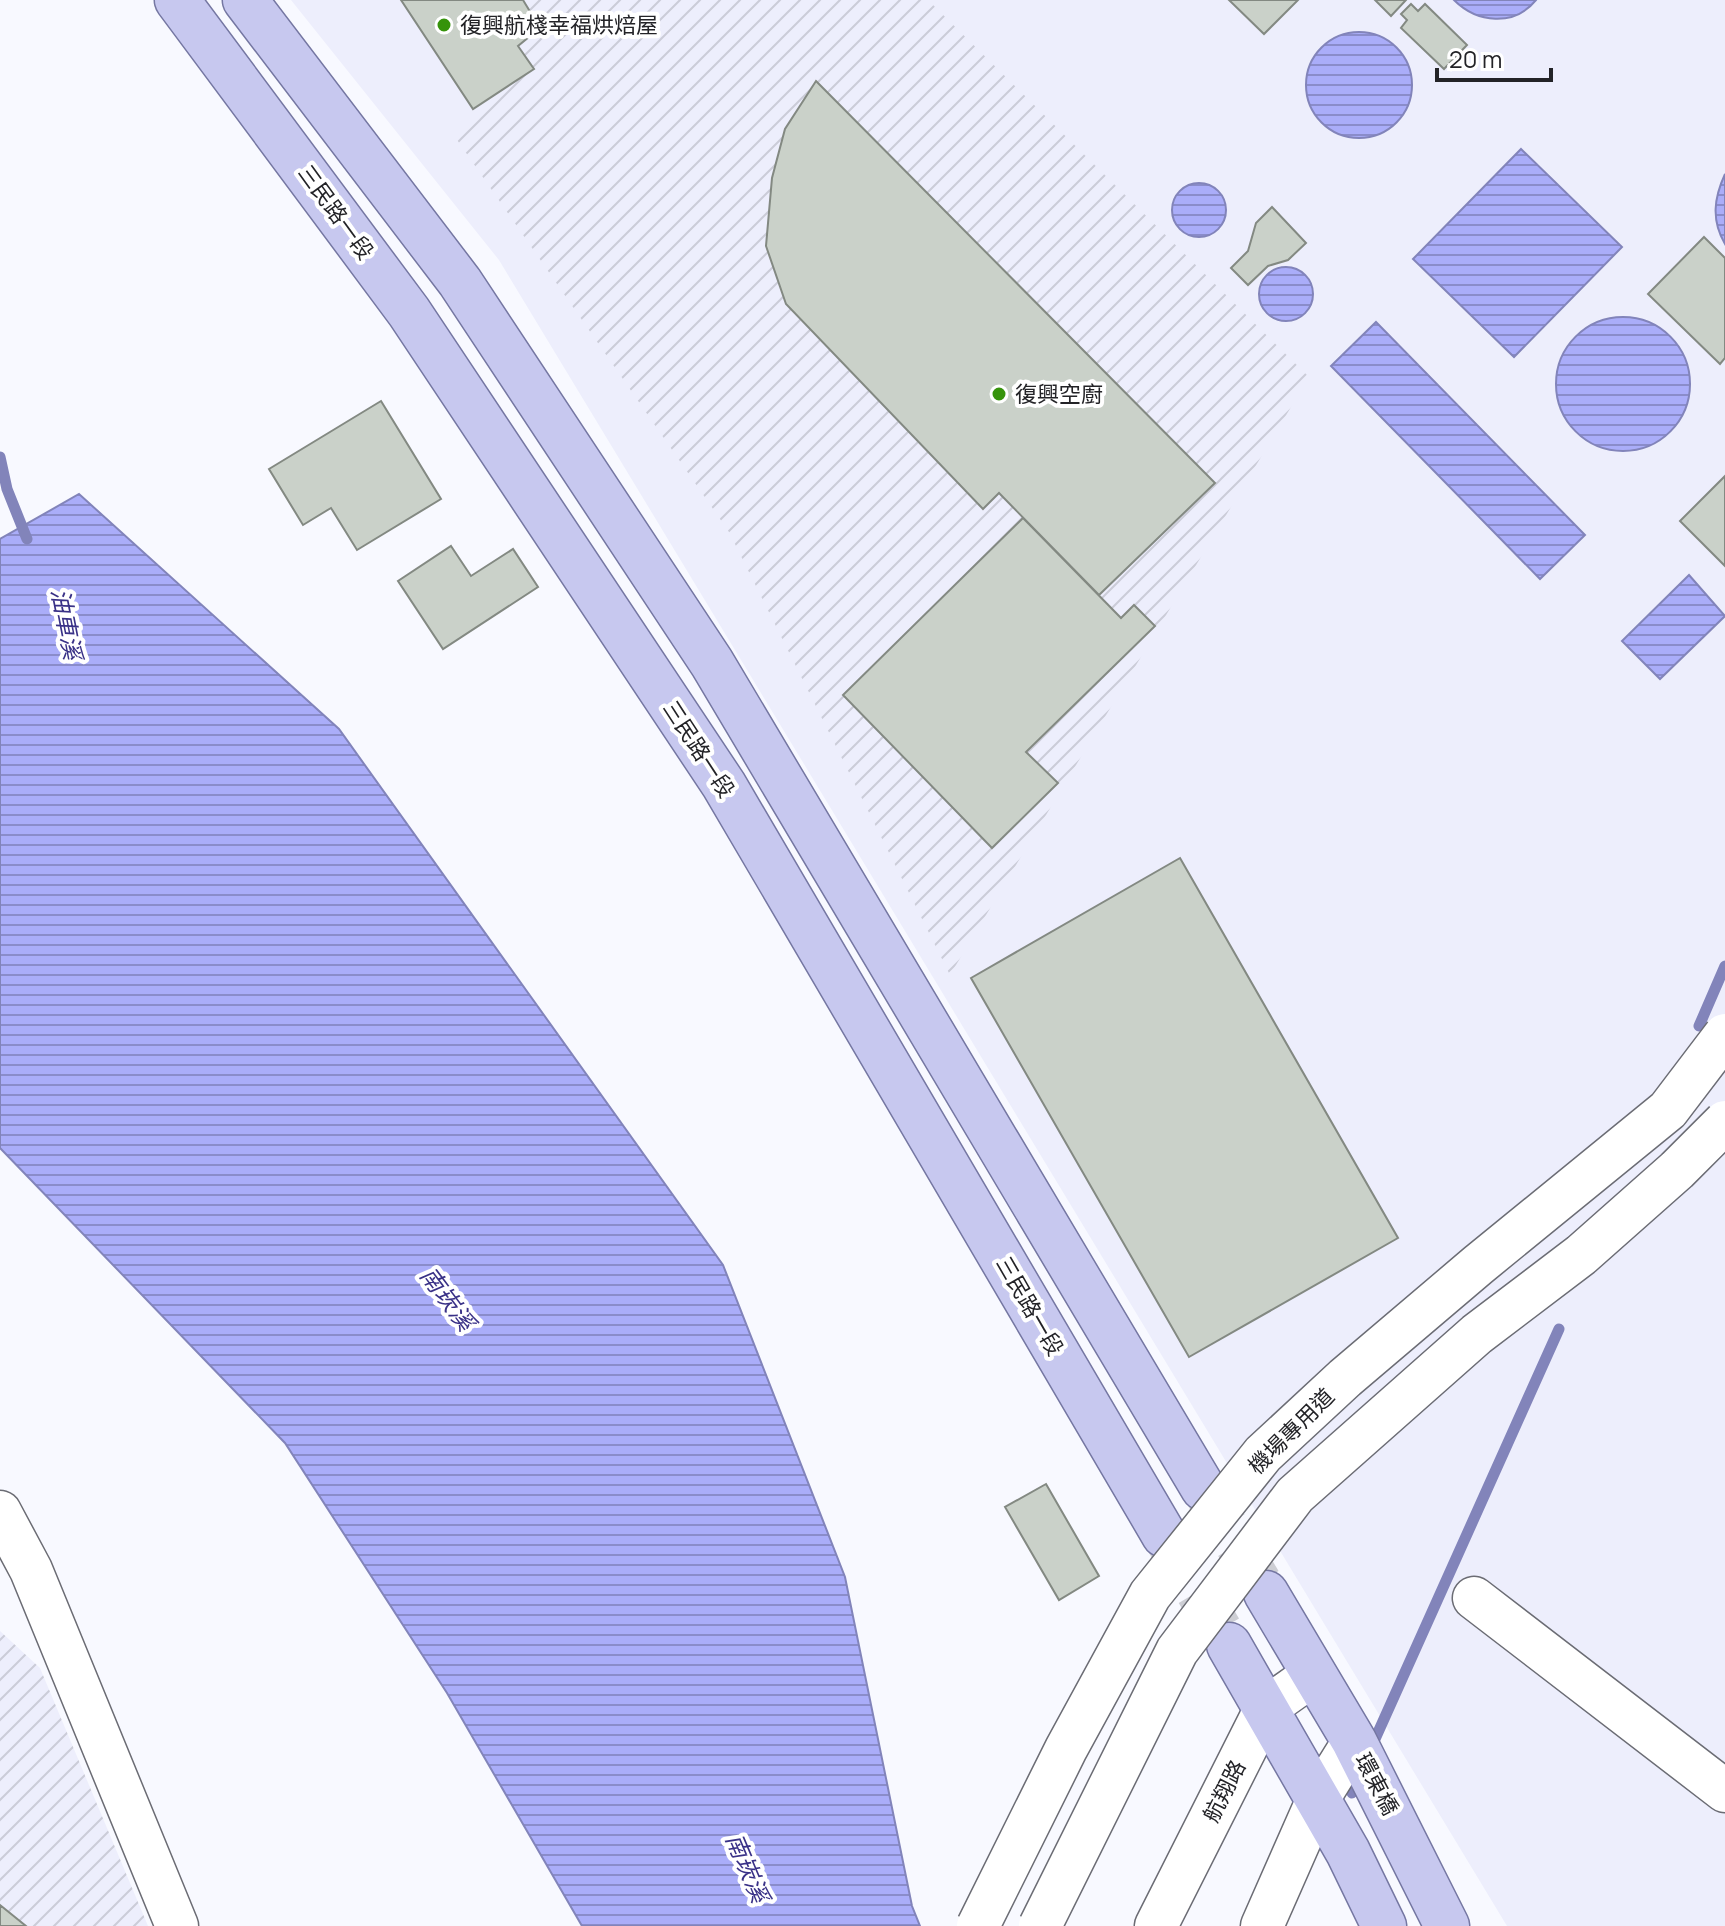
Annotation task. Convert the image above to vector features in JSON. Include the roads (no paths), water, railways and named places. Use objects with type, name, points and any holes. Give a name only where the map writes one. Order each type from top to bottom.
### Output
[{"type":"main road","name":"三民路一段","points":[[177,0],[409,312],[724,785],[1164,1535]]},
{"type":"main road","points":[[245,0],[460,282],[712,663],[1203,1488]]},
{"type":"main road","points":[[1266,1593],[1354,1741]]},
{"type":"main road","points":[[1229,1645],[1348,1852],[1384,1926]]},
{"type":"main road","name":"環東橋","points":[[1354,1741],[1400,1826],[1447,1926]]},
{"type":"street","name":"機場專用道","points":[[978,1926],[1066,1749],[1150,1595],[1263,1454],[1466,1275],[1668,1110],[1725,1035]]},
{"type":"street","points":[[1040,1926],[1177,1651],[1295,1495],[1477,1334],[1581,1255],[1677,1170],[1725,1122]]},
{"type":"street","points":[[0,1512],[16,1562],[177,1926]]},
{"type":"street","points":[[1474,1598],[1725,1791]]},
{"type":"street","name":"航翔路","points":[[1156,1926],[1266,1708],[1314,1674]]},
{"type":"street","points":[[1262,1926],[1318,1799],[1354,1741]]},
{"type":"street","points":[[1400,1826],[1462,1926]]},
{"type":"water","points":[[1454,0],[1536,0],[1517,15],[1495,19],[1473,14]]},
{"type":"water","points":[[1359,32],[1379,36],[1397,47],[1408,65],[1412,85],[1408,105],[1397,123],[1379,134],[1359,138],[1339,134],[1321,123],[1310,105],[1306,85],[1310,65],[1321,47],[1339,36]]},
{"type":"water","points":[[1521,149],[1622,247],[1514,357],[1413,259]]},
{"type":"water","points":[[1725,174],[1725,244],[1716,209]]},
{"type":"water","points":[[1199,183],[1218,191],[1226,210],[1218,229],[1199,237],[1180,229],[1172,210],[1180,191]]},
{"type":"water","points":[[1286,267],[1305,275],[1313,294],[1305,313],[1286,321],[1267,313],[1259,294],[1267,275]]},
{"type":"water","points":[[1623,317],[1649,322],[1670,337],[1685,358],[1690,384],[1685,410],[1670,431],[1649,446],[1623,451],[1597,446],[1576,431],[1561,410],[1556,384],[1561,358],[1576,337],[1597,322]]},
{"type":"water","points":[[1376,322],[1585,535],[1540,579],[1331,366]]},
{"type":"water","name":"南崁溪","points":[[79,494],[339,729],[723,1265],[845,1577],[912,1906],[920,1926],[582,1926],[447,1693],[285,1443],[0,1148],[0,539]]},
{"type":"water","points":[[1689,575],[1725,616],[1660,679],[1622,641]]},
{"type":"waterway","name":"油車溪","points":[[0,457],[7,489],[27,539]]},
{"type":"waterway","points":[[1699,1026],[1725,966]]},
{"type":"waterway","points":[[1371,1748],[1559,1329]]},
{"type":"waterway","points":[[1352,1793],[1359,1775]]},
{"type":"tunnel","points":[[1203,1488],[1265,1591]]},
{"type":"tunnel","points":[[1164,1535],[1228,1643]]},
{"type":"place","name":"復興航棧幸福烘焙屋","points":[[444,25]]},
{"type":"place","name":"復興空廚","points":[[999,394]]}]
